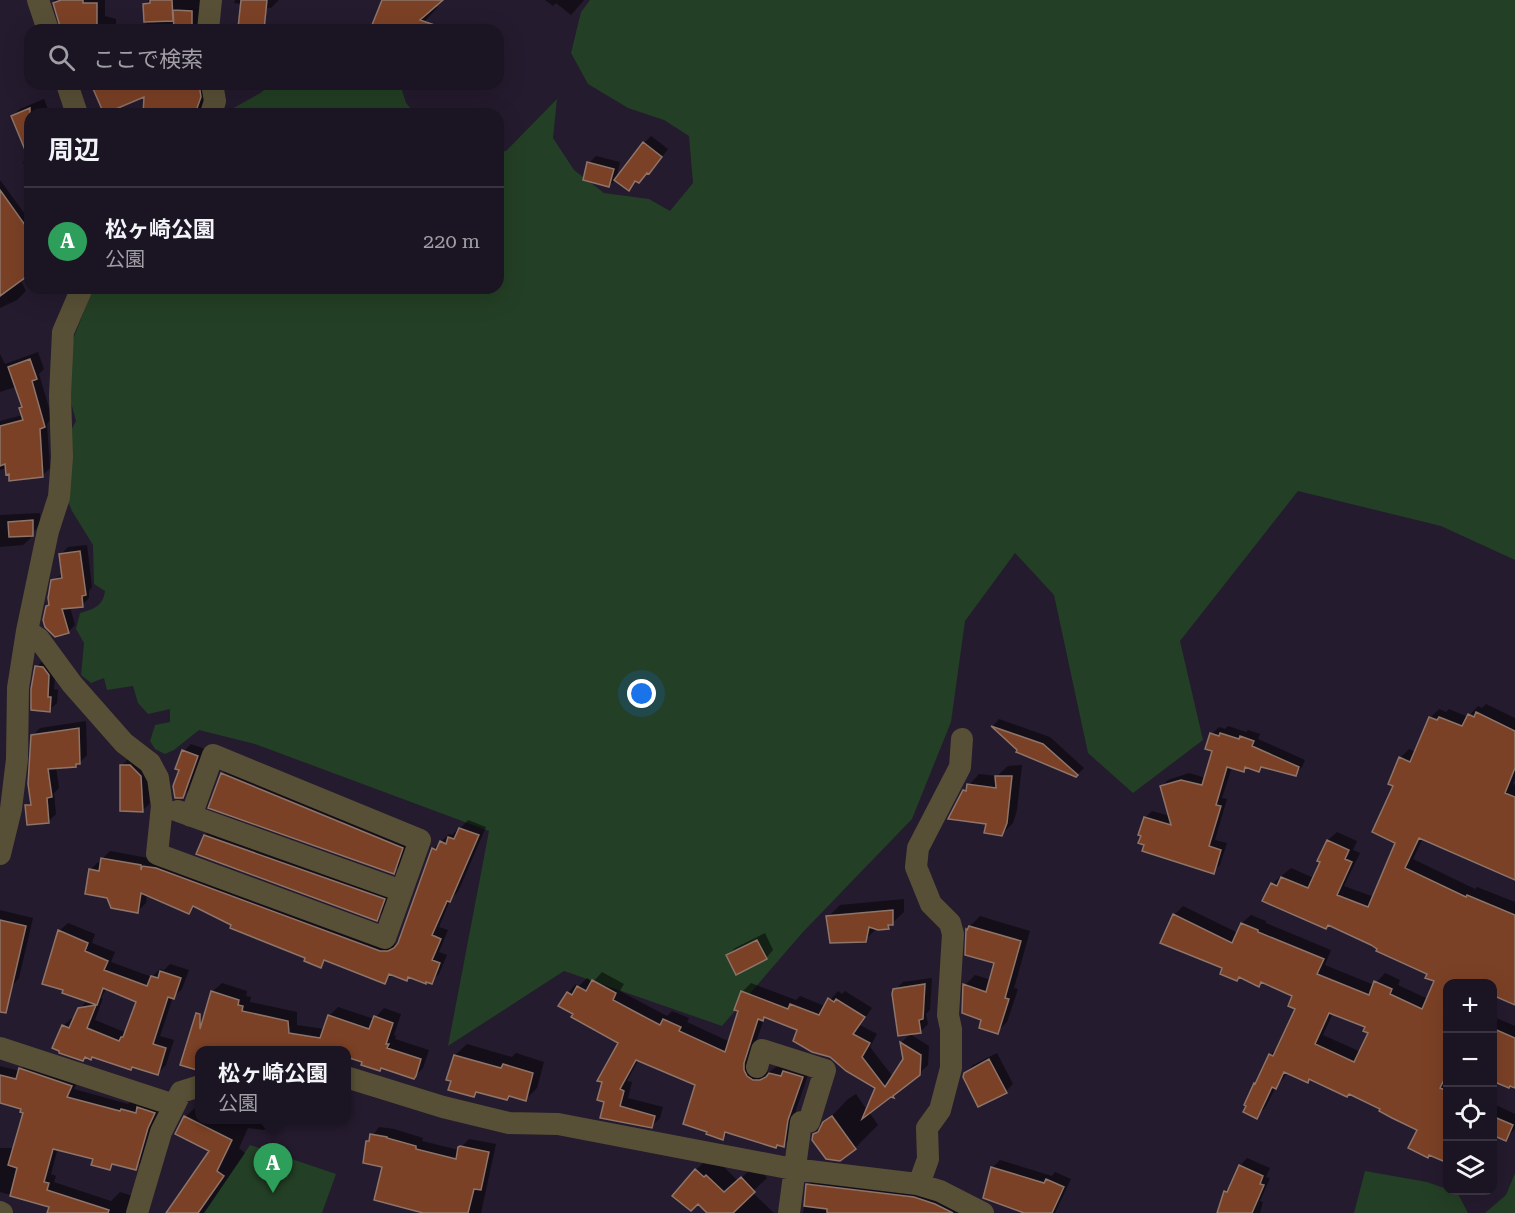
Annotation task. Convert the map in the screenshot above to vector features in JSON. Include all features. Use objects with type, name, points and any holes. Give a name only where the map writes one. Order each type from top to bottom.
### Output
[{"type":"street","points":[[38,0],[46,24]]},
{"type":"street","points":[[209,24],[211,0]]},
{"type":"street","points":[[69,90],[76,108]]},
{"type":"street","points":[[213,90],[215,101],[213,108]]},
{"type":"street","points":[[0,854],[11,809],[16,769],[9,689],[27,631],[48,531],[59,497],[62,457],[60,395],[63,332],[79,294]]},
{"type":"street","points":[[27,631],[39,639],[72,684],[117,735],[150,763],[158,778],[162,806],[157,854],[385,938],[420,840],[213,755],[191,816]]},
{"type":"street","points":[[919,1184],[928,1159],[927,1128],[940,1110],[951,1068],[951,1029],[948,1015],[953,934],[950,923],[931,904],[916,867],[918,848],[960,767],[962,739]]},
{"type":"street","points":[[162,806],[402,891]]},
{"type":"street","points":[[0,1048],[174,1105]]},
{"type":"street","points":[[757,1067],[762,1050],[825,1070],[809,1122],[801,1122],[789,1213]]},
{"type":"street","points":[[351,1079],[443,1107],[509,1123],[558,1124],[793,1169],[919,1184],[940,1191],[983,1213]]},
{"type":"street","points":[[137,1213],[161,1132],[181,1092],[195,1088]]},
{"type":"green space","points":[[590,0],[1515,0],[1515,560],[1441,526],[1298,491],[1180,641],[1203,740],[1133,793],[1088,753],[1054,595],[1015,553],[965,621],[951,722],[912,819],[803,932],[722,1026],[564,971],[448,1046],[489,831],[255,744],[199,730],[174,750],[165,754],[155,749],[150,741],[155,725],[170,722],[170,709],[148,714],[138,703],[133,686],[107,690],[104,678],[91,683],[81,675],[84,643],[76,629],[80,613],[97,606],[105,591],[94,584],[93,545],[65,495],[68,436],[76,421],[69,395],[68,352],[91,294],[504,294],[504,151],[557,99],[553,138],[574,170],[604,193],[649,199],[670,211],[693,183],[689,136],[664,120],[628,108],[588,84],[571,53],[581,12]]},
{"type":"green space","points":[[264,90],[402,90],[410,108],[234,108]]},
{"type":"green space","points":[[250,1145],[336,1174],[322,1213],[204,1213]]},
{"type":"green space","points":[[1365,1171],[1427,1182],[1443,1188],[1443,1195],[1459,1195],[1468,1213],[1354,1213]]},
{"type":"green space","points":[[1515,1173],[1515,1213],[1485,1213],[1506,1195]]},
{"type":"building","points":[[61,0],[83,0],[83,3],[97,3],[97,24],[59,24],[53,3]]},
{"type":"building","points":[[150,0],[172,0],[173,21],[144,22],[143,4],[150,3]]},
{"type":"building","points":[[241,0],[267,0],[265,24],[238,24]]},
{"type":"building","points":[[382,0],[443,0],[420,20],[432,24],[372,24]]},
{"type":"building","points":[[173,10],[192,11],[192,24],[174,24]]},
{"type":"building","points":[[94,90],[200,90],[201,97],[197,108],[143,108],[144,97],[118,108],[101,108]]},
{"type":"building","points":[[24,111],[24,147],[11,116]]},
{"type":"building","points":[[643,142],[662,157],[639,183],[635,181],[629,191],[614,180]]},
{"type":"building","points":[[587,162],[614,169],[609,187],[583,180]]},
{"type":"building","points":[[0,190],[24,224],[24,278],[0,296]]},
{"type":"building","points":[[30,359],[37,379],[32,381],[45,427],[40,429],[43,477],[9,481],[5,464],[0,466],[0,426],[23,420],[19,408],[22,407],[8,367]]},
{"type":"building","points":[[33,520],[33,536],[9,537],[8,522]]},
{"type":"building","points":[[80,551],[86,595],[82,596],[83,607],[62,609],[69,633],[55,637],[45,627],[43,620],[46,606],[49,605],[51,580],[62,578],[59,554]]},
{"type":"building","points":[[35,666],[43,667],[49,675],[50,712],[31,710],[31,689]]},
{"type":"building","points":[[1476,712],[1515,731],[1515,768],[1505,793],[1515,797],[1515,880],[1419,838],[1405,868],[1466,897],[1467,895],[1515,915],[1515,1005],[1497,997],[1497,979],[1443,979],[1443,1082],[1440,1088],[1443,1089],[1443,1161],[1429,1155],[1428,1158],[1408,1148],[1417,1130],[1379,1111],[1380,1109],[1349,1094],[1347,1097],[1309,1079],[1308,1083],[1284,1072],[1276,1089],[1272,1087],[1257,1119],[1243,1112],[1254,1083],[1269,1054],[1273,1056],[1295,1009],[1288,1006],[1292,996],[1261,982],[1259,987],[1239,977],[1237,981],[1220,974],[1222,968],[1160,943],[1173,914],[1232,943],[1241,923],[1324,959],[1317,974],[1369,995],[1374,981],[1392,989],[1390,994],[1422,1009],[1434,981],[1425,978],[1427,974],[1376,951],[1377,949],[1371,945],[1328,925],[1326,929],[1262,901],[1271,883],[1277,886],[1281,877],[1308,888],[1327,840],[1349,850],[1345,859],[1352,862],[1337,895],[1368,907],[1395,843],[1372,832],[1393,786],[1388,784],[1399,757],[1410,762],[1429,717],[1437,720],[1439,717],[1462,726],[1468,714],[1474,717]],"holes":[[[1329,1013],[1365,1027],[1363,1031],[1368,1033],[1354,1062],[1315,1044]]]},
{"type":"building","points":[[991,726],[1043,744],[1078,775],[1076,777],[1016,752],[1017,750]]},
{"type":"building","points":[[79,728],[80,764],[76,764],[76,767],[48,769],[52,797],[47,798],[49,823],[27,825],[25,805],[31,805],[28,784],[31,735]]},
{"type":"building","points":[[1210,733],[1219,736],[1220,733],[1239,739],[1240,736],[1254,741],[1252,746],[1299,767],[1296,776],[1261,767],[1259,772],[1245,767],[1244,772],[1227,767],[1216,805],[1221,806],[1209,846],[1221,850],[1214,874],[1142,851],[1144,845],[1138,843],[1144,817],[1171,825],[1160,786],[1181,780],[1202,785],[1212,751],[1205,749]]},
{"type":"building","points":[[182,750],[198,756],[183,798],[175,798],[173,786],[179,770],[175,769]]},
{"type":"building","points":[[120,765],[130,765],[141,776],[143,812],[120,811]]},
{"type":"building","points":[[221,773],[403,848],[394,874],[208,808]]},
{"type":"building","points":[[995,776],[1012,776],[1007,823],[1002,836],[984,833],[986,824],[948,819],[963,790],[966,791],[967,784],[996,788]]},
{"type":"building","points":[[459,828],[479,835],[450,902],[447,901],[432,935],[441,939],[432,960],[440,963],[432,984],[408,977],[407,981],[389,974],[385,984],[324,960],[321,968],[304,961],[305,958],[230,928],[231,925],[193,906],[189,914],[141,893],[138,913],[111,908],[107,898],[85,894],[89,869],[99,871],[101,858],[141,865],[141,870],[142,866],[156,868],[380,951],[388,951],[398,943],[432,848],[436,850],[440,841],[446,844],[448,837],[454,839]]},
{"type":"building","points":[[204,835],[385,899],[377,921],[196,854]]},
{"type":"building","points":[[893,910],[893,925],[888,925],[889,929],[878,930],[869,927],[866,942],[830,943],[826,916]]},
{"type":"building","points":[[0,920],[26,926],[6,1013],[0,1012]]},
{"type":"building","points":[[969,926],[1021,941],[1005,998],[1009,999],[998,1034],[979,1028],[981,1020],[962,1013],[963,984],[986,992],[994,963],[965,955],[966,929]]},
{"type":"building","points":[[58,930],[88,943],[85,951],[108,961],[104,970],[147,986],[151,976],[158,978],[160,971],[181,978],[174,999],[168,997],[153,1044],[166,1048],[158,1075],[132,1067],[131,1070],[92,1057],[91,1060],[85,1057],[83,1061],[59,1053],[52,1048],[62,1025],[69,1028],[78,1008],[96,1005],[87,1028],[119,1041],[123,1037],[136,1002],[103,988],[97,1005],[62,993],[63,990],[42,984]]},
{"type":"building","points":[[757,940],[767,959],[736,975],[726,955]]},
{"type":"building","points":[[592,980],[616,993],[613,1000],[660,1025],[663,1019],[681,1027],[679,1031],[725,1052],[738,1011],[734,1010],[741,991],[788,1009],[790,1004],[819,1015],[828,998],[834,1002],[836,999],[865,1017],[853,1034],[870,1043],[862,1057],[885,1087],[903,1059],[900,1042],[921,1055],[920,1075],[893,1096],[894,1098],[891,1097],[862,1119],[875,1088],[846,1071],[830,1057],[812,1052],[793,1041],[797,1030],[764,1017],[763,1021],[758,1019],[744,1063],[747,1076],[753,1080],[760,1080],[769,1073],[781,1076],[783,1071],[803,1077],[788,1120],[784,1147],[777,1145],[776,1148],[725,1132],[723,1140],[683,1124],[695,1085],[636,1060],[620,1089],[624,1091],[620,1106],[655,1116],[652,1128],[600,1118],[604,1102],[597,1100],[602,1082],[597,1081],[618,1043],[571,1017],[573,1014],[558,1006],[567,992],[572,995],[577,986],[586,991]]},
{"type":"building","points":[[925,984],[923,1019],[919,1020],[921,1033],[898,1036],[893,989]]},
{"type":"building","points":[[211,991],[239,1000],[238,1005],[243,1006],[242,1011],[288,1021],[289,1033],[320,1038],[328,1015],[369,1029],[374,1016],[393,1023],[386,1044],[389,1044],[387,1048],[421,1059],[414,1079],[381,1068],[380,1071],[361,1065],[362,1062],[351,1059],[351,1046],[195,1046],[195,1070],[180,1065],[196,1013],[200,1014],[200,1029]]},
{"type":"building","points":[[1497,1030],[1515,1038],[1515,1088],[1510,1086],[1509,1088],[1497,1083]]},
{"type":"building","points":[[454,1055],[501,1068],[503,1064],[533,1073],[526,1101],[509,1096],[507,1100],[476,1092],[474,1097],[448,1090],[451,1081],[446,1080]]},
{"type":"building","points":[[989,1059],[1007,1093],[978,1107],[963,1077],[964,1073]]},
{"type":"building","points":[[19,1068],[72,1086],[67,1097],[120,1111],[121,1109],[136,1113],[137,1107],[155,1113],[148,1128],[136,1170],[112,1164],[110,1170],[91,1165],[93,1159],[53,1149],[44,1182],[49,1183],[47,1190],[109,1210],[108,1213],[47,1213],[49,1207],[10,1196],[17,1168],[8,1165],[23,1113],[20,1112],[21,1109],[0,1103],[0,1075],[16,1079]]},
{"type":"building","points":[[184,1116],[195,1122],[195,1124],[200,1124],[232,1140],[217,1171],[224,1176],[198,1213],[166,1213],[209,1151],[175,1134]]},
{"type":"building","points":[[832,1116],[856,1149],[840,1161],[826,1159],[812,1140],[813,1134],[818,1132],[823,1122]]},
{"type":"building","points":[[1497,1118],[1513,1125],[1506,1141],[1497,1137]]},
{"type":"building","points":[[370,1134],[387,1137],[416,1146],[416,1149],[456,1159],[460,1146],[489,1152],[481,1190],[474,1189],[468,1213],[423,1213],[374,1200],[382,1167],[363,1163],[366,1141],[369,1141]]},
{"type":"building","points":[[1239,1165],[1263,1176],[1260,1184],[1264,1185],[1252,1213],[1217,1213],[1224,1191],[1227,1192]]},
{"type":"building","points":[[991,1167],[1044,1183],[1046,1179],[1064,1187],[1052,1213],[1024,1213],[983,1198]]},
{"type":"building","points":[[695,1169],[704,1177],[706,1175],[724,1192],[741,1177],[755,1192],[733,1213],[707,1213],[698,1204],[691,1211],[672,1196]]},
{"type":"building","points":[[806,1184],[914,1197],[953,1213],[827,1213],[827,1209],[804,1206]]},
{"type":"place","name":"松ヶ崎公園","points":[[273,1193]]}]
